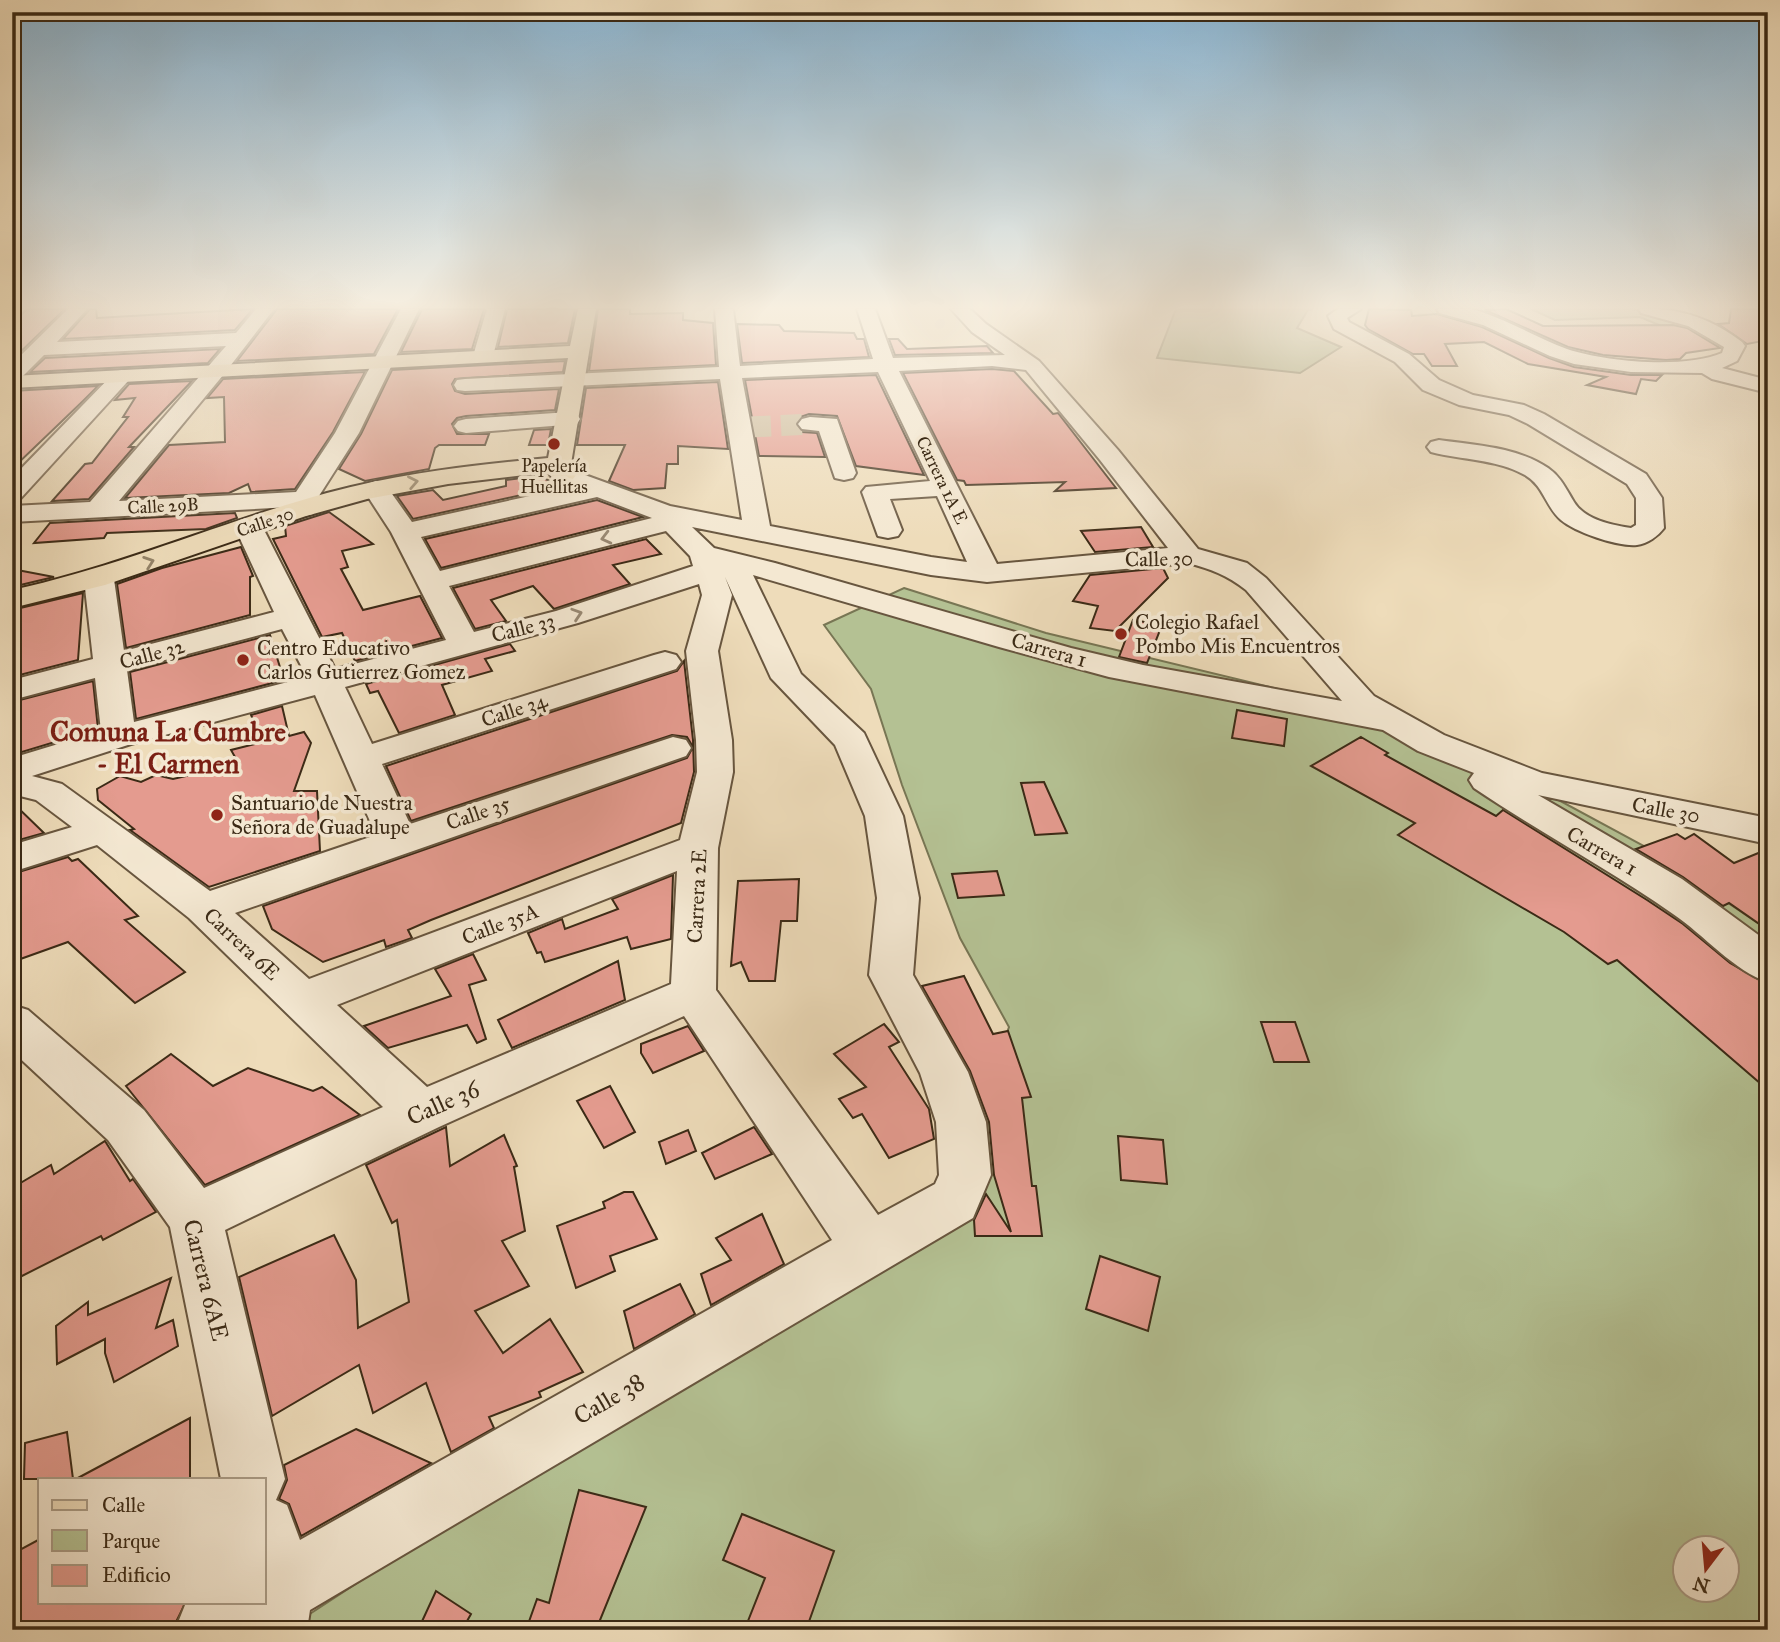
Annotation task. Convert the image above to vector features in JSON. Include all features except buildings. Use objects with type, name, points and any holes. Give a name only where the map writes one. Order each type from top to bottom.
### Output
[{"type":"main road","points":[[561,470],[575,386]]},
{"type":"main road","name":"Calle 30","points":[[12,599],[99,579],[248,528],[304,504],[447,475],[523,468],[561,470]]},
{"type":"street","points":[[15,511],[114,386]]},
{"type":"street","points":[[97,510],[204,386]]},
{"type":"street","points":[[304,504],[373,386]]},
{"type":"street","points":[[734,386],[745,427],[757,530]]},
{"type":"street","name":"Carrera 1A E","points":[[896,386],[987,573]]},
{"type":"street","points":[[1050,386],[1110,455],[1188,555]]},
{"type":"street","points":[[1432,386],[1458,397],[1516,410],[1536,419],[1637,480],[1649,498],[1650,528],[1636,537],[1601,530],[1567,512],[1548,480],[1529,468],[1503,459],[1439,447]]},
{"type":"street","points":[[466,426],[569,419]]},
{"type":"street","points":[[810,424],[829,424],[844,473]]},
{"type":"street","name":"Calle 30","points":[[561,470],[597,489],[668,517],[757,530],[931,566],[987,573],[1188,555],[1222,562],[1237,569],[1256,584],[1362,704],[1415,734],[1533,783],[1764,832]]},
{"type":"street","points":[[888,530],[875,492],[946,488]]},
{"type":"street","points":[[376,489],[405,532],[464,643]]},
{"type":"street","points":[[405,532],[597,489]]},
{"type":"street","name":"Calle 29B","points":[[15,511],[304,504]]},
{"type":"street","points":[[431,582],[668,517],[716,563]]},
{"type":"street","points":[[248,528],[326,682],[398,840]]},
{"type":"street","name":"Calle 33","points":[[12,770],[119,737],[566,617],[716,563]]},
{"type":"street","name":"Carrera 1","points":[[716,563],[1108,667],[1215,690],[1310,704],[1415,734],[1536,813],[1608,853],[1694,907],[1768,966]]},
{"type":"street","name":"Carrera 2E","points":[[693,993],[698,848],[715,772],[714,740],[702,651],[717,595],[716,563]]},
{"type":"street","name":"Calle 38","points":[[267,1590],[954,1201],[965,1175],[961,1122],[944,1072],[891,975],[898,898],[884,816],[851,741],[787,678],[716,563]]},
{"type":"street","points":[[99,579],[119,737]]},
{"type":"street","name":"Calle 32","points":[[12,690],[291,617]]},
{"type":"street","name":"Calle 34","points":[[362,759],[665,662]]},
{"type":"street","name":"Calle 35","points":[[204,908],[673,748]]},
{"type":"street","name":"Carrera 6E","points":[[75,751],[31,787],[103,830],[204,908],[421,1112]]},
{"type":"street","points":[[12,859],[103,830]]},
{"type":"street","name":"Calle 35A","points":[[302,1000],[698,848]]},
{"type":"street","points":[[693,993],[869,1248]]},
{"type":"street","name":"Calle 36","points":[[195,1218],[421,1112],[693,993]]},
{"type":"street","name":"Carrera 6AE","points":[[12,1023],[126,1125],[195,1218],[253,1478]]},
{"type":"street","name":"Calle 38","points":[[210,1630],[247,1604]]},
{"type":"green space","points":[[904,588],[1046,633],[1324,700],[1527,783],[1644,846],[1768,930],[1768,1630],[295,1630],[296,1623],[869,1248],[954,1201],[988,1084],[1009,1027],[960,938],[902,785],[871,689],[824,625]]},
{"type":"tunnel","points":[[750,427],[810,424]]},
{"type":"place","name":"Papelería Huellitas","points":[[554,444]]},
{"type":"place","name":"Colegio Rafael Pombo Mis Encuentros","points":[[1121,634]]},
{"type":"place","name":"Centro Educativo Carlos Gutierrez Gomez","points":[[243,660]]},
{"type":"place","name":"Santuario de Nuestra Señora de Guadalupe","points":[[217,815]]},
{"type":"district","name":"Comuna La Cumbre - El Carmen","points":[[168,747]]}]
